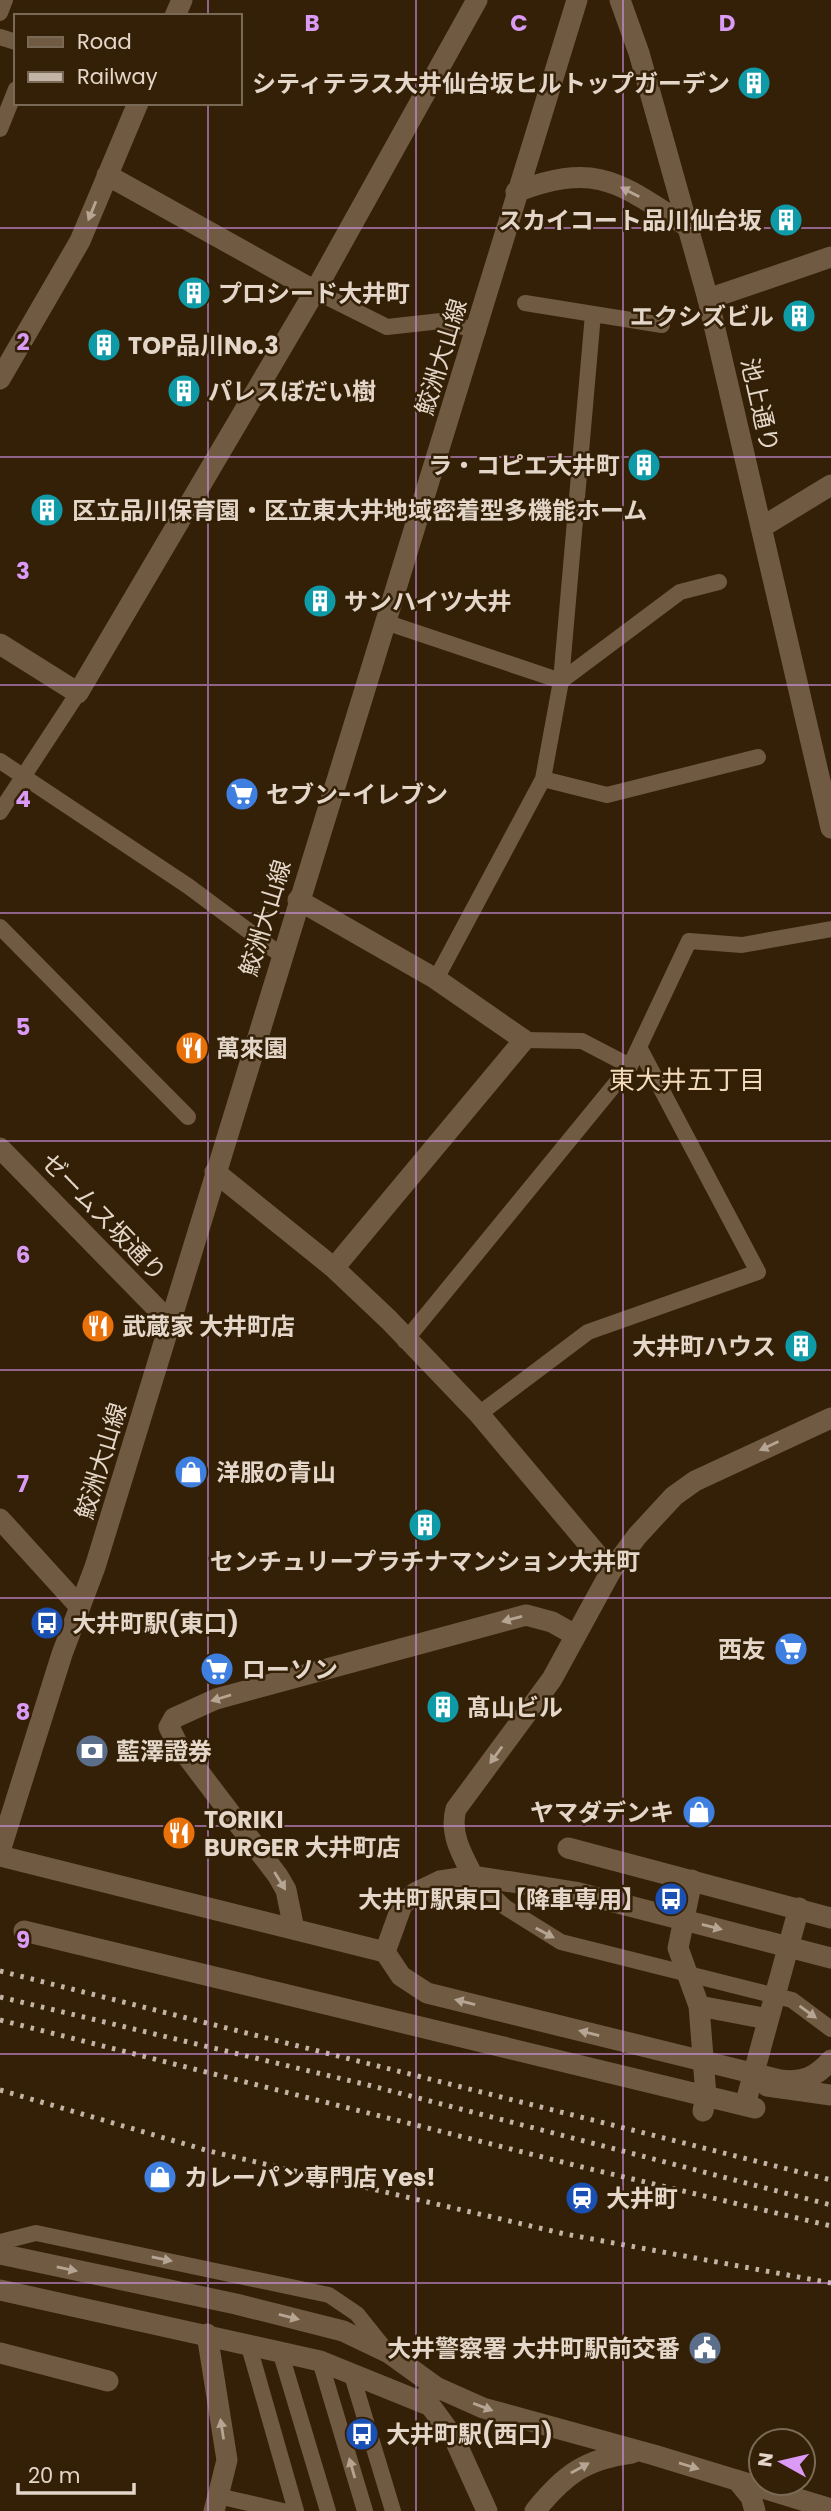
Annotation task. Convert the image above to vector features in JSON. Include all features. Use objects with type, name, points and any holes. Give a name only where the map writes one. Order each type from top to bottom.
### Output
[{"type":"street","points":[[0,644],[78,693],[315,291],[477,0]]},
{"type":"street","name":"鮫洲大山線","points":[[0,1850],[170,1323],[298,900],[478,331],[516,191],[577,0]]},
{"type":"street","name":"池上通り","points":[[620,0],[639,53],[708,299],[831,828]]},
{"type":"street","points":[[0,379],[80,241],[137,105]]},
{"type":"street","points":[[107,176],[315,291]]},
{"type":"street","points":[[516,191],[552,178],[600,178],[635,193],[688,227]]},
{"type":"street","points":[[708,299],[831,257]]},
{"type":"street","points":[[762,527],[831,485]]},
{"type":"street","points":[[298,900],[436,979],[524,1040],[334,1268]]},
{"type":"street","name":"ゼームス坂通り","points":[[0,1148],[170,1323]]},
{"type":"street","points":[[215,1172],[334,1268],[479,1414],[611,1571]]},
{"type":"street","points":[[473,1875],[456,1836],[453,1820],[456,1809],[552,1679],[611,1571],[637,1536],[683,1489],[831,1418]]},
{"type":"street","points":[[0,1519],[80,1607]]},
{"type":"street","points":[[294,1929],[286,1890],[177,1743],[169,1727],[174,1718],[216,1699],[526,1615],[552,1622],[575,1635]]},
{"type":"street","points":[[568,1847],[831,1918]]},
{"type":"street","points":[[0,1856],[385,1952],[401,1976],[427,1993],[780,2080],[803,2081],[814,2076],[831,2060]]},
{"type":"street","points":[[385,1952],[402,1905],[415,1893],[440,1881],[473,1875],[575,1892],[831,1958]]},
{"type":"street","points":[[692,1880],[678,1948],[699,2006],[704,2104]]},
{"type":"street","points":[[24,1931],[479,2049],[704,2104],[750,2107],[752,2083],[799,1908]]},
{"type":"street","points":[[699,2006],[768,2019]]},
{"type":"street","points":[[752,2083],[831,2095]]},
{"type":"street","points":[[0,2254],[310,2322],[362,2339],[436,2386],[482,2408],[641,2451],[828,2508]]},
{"type":"street","points":[[0,2290],[320,2361],[431,2406]]},
{"type":"street","points":[[207,2334],[227,2459],[216,2503]]},
{"type":"street","points":[[0,2353],[108,2381]]},
{"type":"street","points":[[397,2360],[454,2438],[487,2511]]},
{"type":"street","points":[[535,2511],[566,2476],[583,2465],[608,2456],[641,2451]]},
{"type":"street","points":[[737,2480],[751,2497],[755,2511]]},
{"type":"lane","points":[[0,13],[5,0]]},
{"type":"lane","points":[[0,129],[14,94]]},
{"type":"lane","points":[[315,291],[387,327],[441,321],[478,331]]},
{"type":"lane","points":[[525,303],[662,325]]},
{"type":"lane","points":[[436,979],[542,779],[561,681],[593,314]]},
{"type":"lane","points":[[561,681],[680,592],[719,582]]},
{"type":"lane","points":[[385,622],[561,681]]},
{"type":"lane","points":[[0,812],[78,693]]},
{"type":"lane","points":[[542,779],[607,795],[758,757]]},
{"type":"lane","points":[[0,761],[188,886],[281,955]]},
{"type":"lane","points":[[0,928],[188,1117]]},
{"type":"lane","points":[[405,1341],[630,1066],[689,941],[742,945],[831,929]]},
{"type":"lane","points":[[524,1040],[582,1041],[630,1066]]},
{"type":"lane","points":[[479,1414],[588,1332],[758,1272],[640,1049]]},
{"type":"lane","points":[[473,1875],[505,1907],[561,1941],[792,2000],[831,2029]]},
{"type":"lane","points":[[0,2242],[36,2233],[329,2295],[357,2314],[397,2360]]},
{"type":"lane","points":[[248,2343],[296,2511]]},
{"type":"lane","points":[[280,2351],[328,2511]]},
{"type":"lane","points":[[320,2361],[365,2511]]},
{"type":"lane","points":[[351,2372],[393,2511]]},
{"type":"lane","points":[[216,2503],[283,2511]]},
{"type":"railway","points":[[0,1971],[831,2180]]},
{"type":"railway","points":[[0,1997],[368,2085],[831,2205]]},
{"type":"railway","points":[[0,2020],[582,2167],[831,2226]]},
{"type":"railway","points":[[0,2090],[209,2151],[565,2234],[831,2283]]},
{"type":"place","name":"シティテラス大井仙台坂ヒルトップガーデン","points":[[754,83]]},
{"type":"place","name":"スカイコート品川仙台坂","points":[[786,220]]},
{"type":"place","name":"プロシード大井町","points":[[194,293]]},
{"type":"place","name":"エクシズビル","points":[[799,316]]},
{"type":"place","name":"TOP品川No.3","points":[[104,345]]},
{"type":"place","name":"パレスぼだい樹","points":[[184,391]]},
{"type":"place","name":"ラ・コピエ大井町","points":[[644,465]]},
{"type":"place","name":"区立品川保育園・区立東大井地域密着型多機能ホーム","points":[[47,510]]},
{"type":"place","name":"サンハイツ大井","points":[[320,601]]},
{"type":"place","name":"セブン-イレブン","points":[[242,794]]},
{"type":"place","name":"萬來園","points":[[192,1048]]},
{"type":"place","name":"武蔵家 大井町店","points":[[98,1326]]},
{"type":"place","name":"大井町ハウス","points":[[801,1346]]},
{"type":"place","name":"洋服の青山","points":[[191,1472]]},
{"type":"place","name":"センチュリープラチナマンション大井町","points":[[425,1525]]},
{"type":"place","name":"大井町駅(東口)","points":[[47,1623]]},
{"type":"place","name":"西友","points":[[791,1649]]},
{"type":"place","name":"ローソン","points":[[217,1669]]},
{"type":"place","name":"髙山ビル","points":[[443,1707]]},
{"type":"place","name":"藍澤證券","points":[[92,1751]]},
{"type":"place","name":"ヤマダデンキ","points":[[699,1812]]},
{"type":"place","name":"TORIKI BURGER 大井町店","points":[[179,1833]]},
{"type":"place","name":"大井町駅東口【降車専用】","points":[[671,1899]]},
{"type":"place","name":"カレーパン専門店 Yes!","points":[[160,2177]]},
{"type":"place","name":"大井町","points":[[582,2198]]},
{"type":"place","name":"大井警察署 大井町駅前交番","points":[[705,2348]]},
{"type":"place","name":"大井町駅(西口)","points":[[362,2434]]},
{"type":"district","name":"東大井五丁目","points":[[687,1080]]}]
